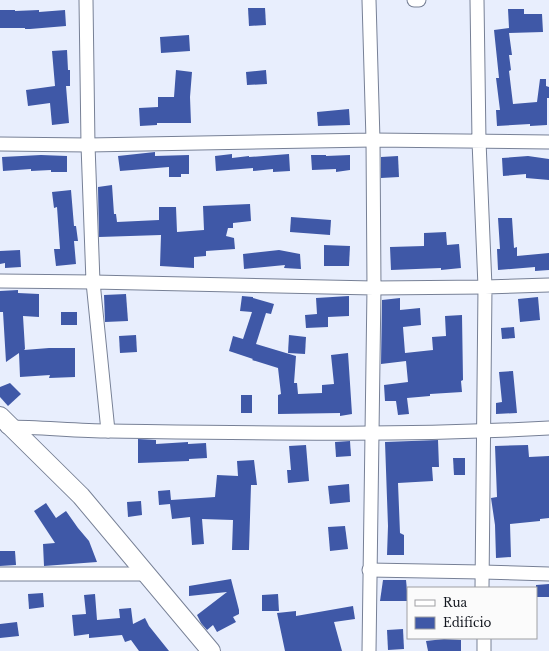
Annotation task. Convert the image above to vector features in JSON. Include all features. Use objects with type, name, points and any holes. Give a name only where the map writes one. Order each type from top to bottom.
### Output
[{"type":"main road","points":[[4,424],[81,496],[210,651]]},
{"type":"street","points":[[86,0],[88,145],[93,282],[108,431]]},
{"type":"street","points":[[369,0],[373,140],[374,288],[369,651]]},
{"type":"street","points":[[414,0],[419,0]]},
{"type":"street","points":[[477,0],[478,141],[484,287],[482,587]]},
{"type":"street","points":[[0,144],[88,145],[373,140],[549,142]]},
{"type":"street","points":[[0,281],[374,288],[549,285]]},
{"type":"street","points":[[4,424],[108,431],[372,433],[484,432],[549,428]]},
{"type":"street","points":[[370,570],[549,574]]},
{"type":"street","points":[[0,574],[146,574]]},
{"type":"street","points":[[484,639],[484,651]]},
{"type":"building","points":[[248,8],[265,8],[266,25],[249,26]]},
{"type":"building","points":[[508,9],[524,9],[524,14],[542,14],[543,32],[509,33],[512,55],[509,55],[511,70],[509,71],[513,104],[537,102],[540,79],[546,79],[546,86],[549,87],[549,98],[547,98],[547,125],[530,126],[530,124],[497,126],[496,110],[500,110],[496,78],[499,78],[494,30],[509,28]]},
{"type":"building","points":[[0,10],[39,10],[39,12],[65,10],[66,26],[30,29],[0,28]]},
{"type":"building","points":[[189,35],[190,51],[161,53],[160,37]]},
{"type":"building","points":[[67,50],[68,70],[70,70],[70,86],[66,86],[69,123],[52,125],[50,103],[28,106],[26,90],[55,86],[52,51]]},
{"type":"building","points":[[176,70],[192,72],[190,97],[191,123],[157,123],[157,125],[140,126],[139,108],[158,107],[158,97],[174,97]]},
{"type":"building","points":[[266,70],[267,84],[247,85],[246,72]]},
{"type":"building","points":[[349,109],[350,125],[318,126],[317,112]]},
{"type":"building","points":[[155,152],[155,156],[189,155],[189,174],[181,174],[181,177],[169,177],[169,167],[120,171],[118,156]]},
{"type":"building","points":[[232,154],[232,158],[289,154],[290,171],[273,172],[273,169],[253,171],[253,168],[216,171],[215,156]]},
{"type":"building","points":[[41,155],[67,156],[67,172],[51,172],[51,170],[31,171],[31,169],[3,171],[2,157]]},
{"type":"building","points":[[311,155],[350,155],[350,170],[336,172],[336,169],[312,170]]},
{"type":"building","points":[[398,156],[399,177],[381,178],[381,157]]},
{"type":"building","points":[[528,156],[549,159],[549,180],[526,178],[526,174],[503,176],[502,158]]},
{"type":"building","points":[[112,185],[114,214],[116,214],[117,222],[159,220],[159,207],[176,207],[177,232],[204,230],[203,206],[250,204],[251,221],[233,223],[233,228],[228,228],[226,236],[234,238],[235,249],[206,251],[206,256],[194,257],[194,268],[160,266],[161,235],[99,237],[98,187]]},
{"type":"building","points":[[71,190],[74,226],[76,226],[78,241],[74,241],[76,264],[56,266],[54,249],[60,249],[57,207],[54,208],[52,192]]},
{"type":"building","points":[[291,217],[331,220],[330,235],[290,232]]},
{"type":"building","points":[[498,218],[512,218],[514,248],[517,247],[517,256],[549,253],[549,270],[535,271],[535,267],[498,270],[497,249],[500,249]]},
{"type":"building","points":[[446,232],[447,245],[459,244],[461,268],[441,270],[441,268],[391,270],[390,247],[424,246],[424,233]]},
{"type":"building","points":[[324,245],[350,246],[349,266],[324,266]]},
{"type":"building","points":[[20,250],[21,267],[5,268],[5,263],[0,264],[0,251]]},
{"type":"building","points":[[279,250],[300,254],[301,269],[284,268],[285,265],[244,269],[243,254]]},
{"type":"building","points":[[18,290],[18,293],[39,294],[39,317],[23,316],[24,350],[75,348],[75,377],[49,378],[50,375],[20,377],[19,353],[6,362],[3,312],[0,312],[0,291]]},
{"type":"building","points":[[126,294],[128,321],[105,322],[104,295]]},
{"type":"building","points":[[242,296],[253,297],[274,304],[271,314],[266,313],[256,344],[296,356],[294,383],[297,383],[298,394],[322,393],[322,385],[334,384],[331,355],[348,353],[352,414],[340,416],[340,413],[278,414],[278,395],[281,394],[278,368],[229,351],[233,336],[243,339],[252,312],[240,311]]},
{"type":"building","points":[[349,296],[349,316],[328,317],[328,327],[306,328],[305,315],[317,314],[316,298]]},
{"type":"building","points":[[538,297],[540,320],[520,322],[518,299]]},
{"type":"building","points":[[400,298],[400,310],[420,308],[421,325],[403,327],[405,353],[433,350],[432,337],[446,336],[445,316],[462,315],[463,380],[461,381],[462,392],[430,394],[430,396],[407,398],[409,414],[398,415],[396,401],[385,401],[384,385],[408,382],[406,361],[381,364],[382,300]]},
{"type":"building","points":[[61,312],[77,312],[77,325],[61,325]]},
{"type":"building","points":[[514,327],[515,338],[502,339],[501,328]]},
{"type":"building","points":[[136,335],[137,352],[120,353],[119,336]]},
{"type":"building","points":[[289,335],[306,337],[305,354],[288,353]]},
{"type":"building","points":[[513,371],[517,413],[496,414],[496,403],[502,402],[499,372]]},
{"type":"building","points":[[10,383],[21,394],[8,406],[0,397],[0,387]]},
{"type":"building","points":[[241,395],[252,395],[252,413],[241,413]]},
{"type":"building","points":[[138,439],[156,440],[156,444],[188,442],[188,444],[206,443],[207,458],[189,459],[189,461],[138,463]]},
{"type":"building","points":[[438,440],[439,467],[432,467],[433,481],[398,483],[400,533],[404,535],[404,555],[387,555],[388,526],[385,442]]},
{"type":"building","points":[[350,441],[351,456],[336,457],[335,442]]},
{"type":"building","points":[[306,445],[309,481],[288,483],[287,470],[291,470],[289,446]]},
{"type":"building","points":[[528,445],[529,457],[549,456],[549,518],[540,519],[540,521],[510,524],[511,557],[496,558],[495,525],[491,498],[497,497],[495,446]]},
{"type":"building","points":[[453,458],[465,458],[465,475],[454,475]]},
{"type":"building","points":[[254,460],[257,485],[251,485],[249,550],[232,550],[233,520],[202,519],[204,544],[192,545],[190,517],[172,519],[170,504],[159,505],[158,491],[170,490],[171,500],[215,497],[217,475],[238,476],[237,461]]},
{"type":"building","points":[[349,484],[350,502],[330,504],[328,486]]},
{"type":"building","points":[[141,501],[142,515],[128,517],[127,502]]},
{"type":"building","points":[[46,503],[56,518],[66,511],[89,541],[97,562],[44,566],[43,544],[55,543],[34,511]]},
{"type":"building","points":[[345,526],[348,549],[330,551],[328,527]]},
{"type":"building","points":[[0,551],[15,551],[16,565],[0,566]]},
{"type":"building","points":[[231,579],[239,610],[239,614],[233,617],[236,622],[217,632],[213,625],[207,630],[197,615],[227,592],[189,596],[189,586]]},
{"type":"building","points":[[383,580],[406,580],[407,601],[380,601]]},
{"type":"building","points":[[549,584],[549,597],[537,597],[536,585]]},
{"type":"building","points":[[43,593],[44,607],[29,609],[28,594]]},
{"type":"building","points":[[95,594],[97,620],[120,618],[119,609],[131,608],[133,624],[145,618],[149,626],[169,651],[139,651],[131,640],[125,642],[122,635],[89,638],[89,634],[74,636],[72,615],[86,614],[84,595]]},
{"type":"building","points":[[278,594],[279,611],[262,611],[262,595]]},
{"type":"building","points":[[353,606],[355,619],[334,622],[342,651],[285,651],[277,613],[296,611],[296,616]]},
{"type":"building","points":[[17,622],[19,636],[0,638],[0,624]]},
{"type":"building","points":[[403,629],[404,649],[388,650],[387,630]]},
{"type":"building","points":[[444,639],[461,640],[461,651],[428,651],[426,641]]}]
